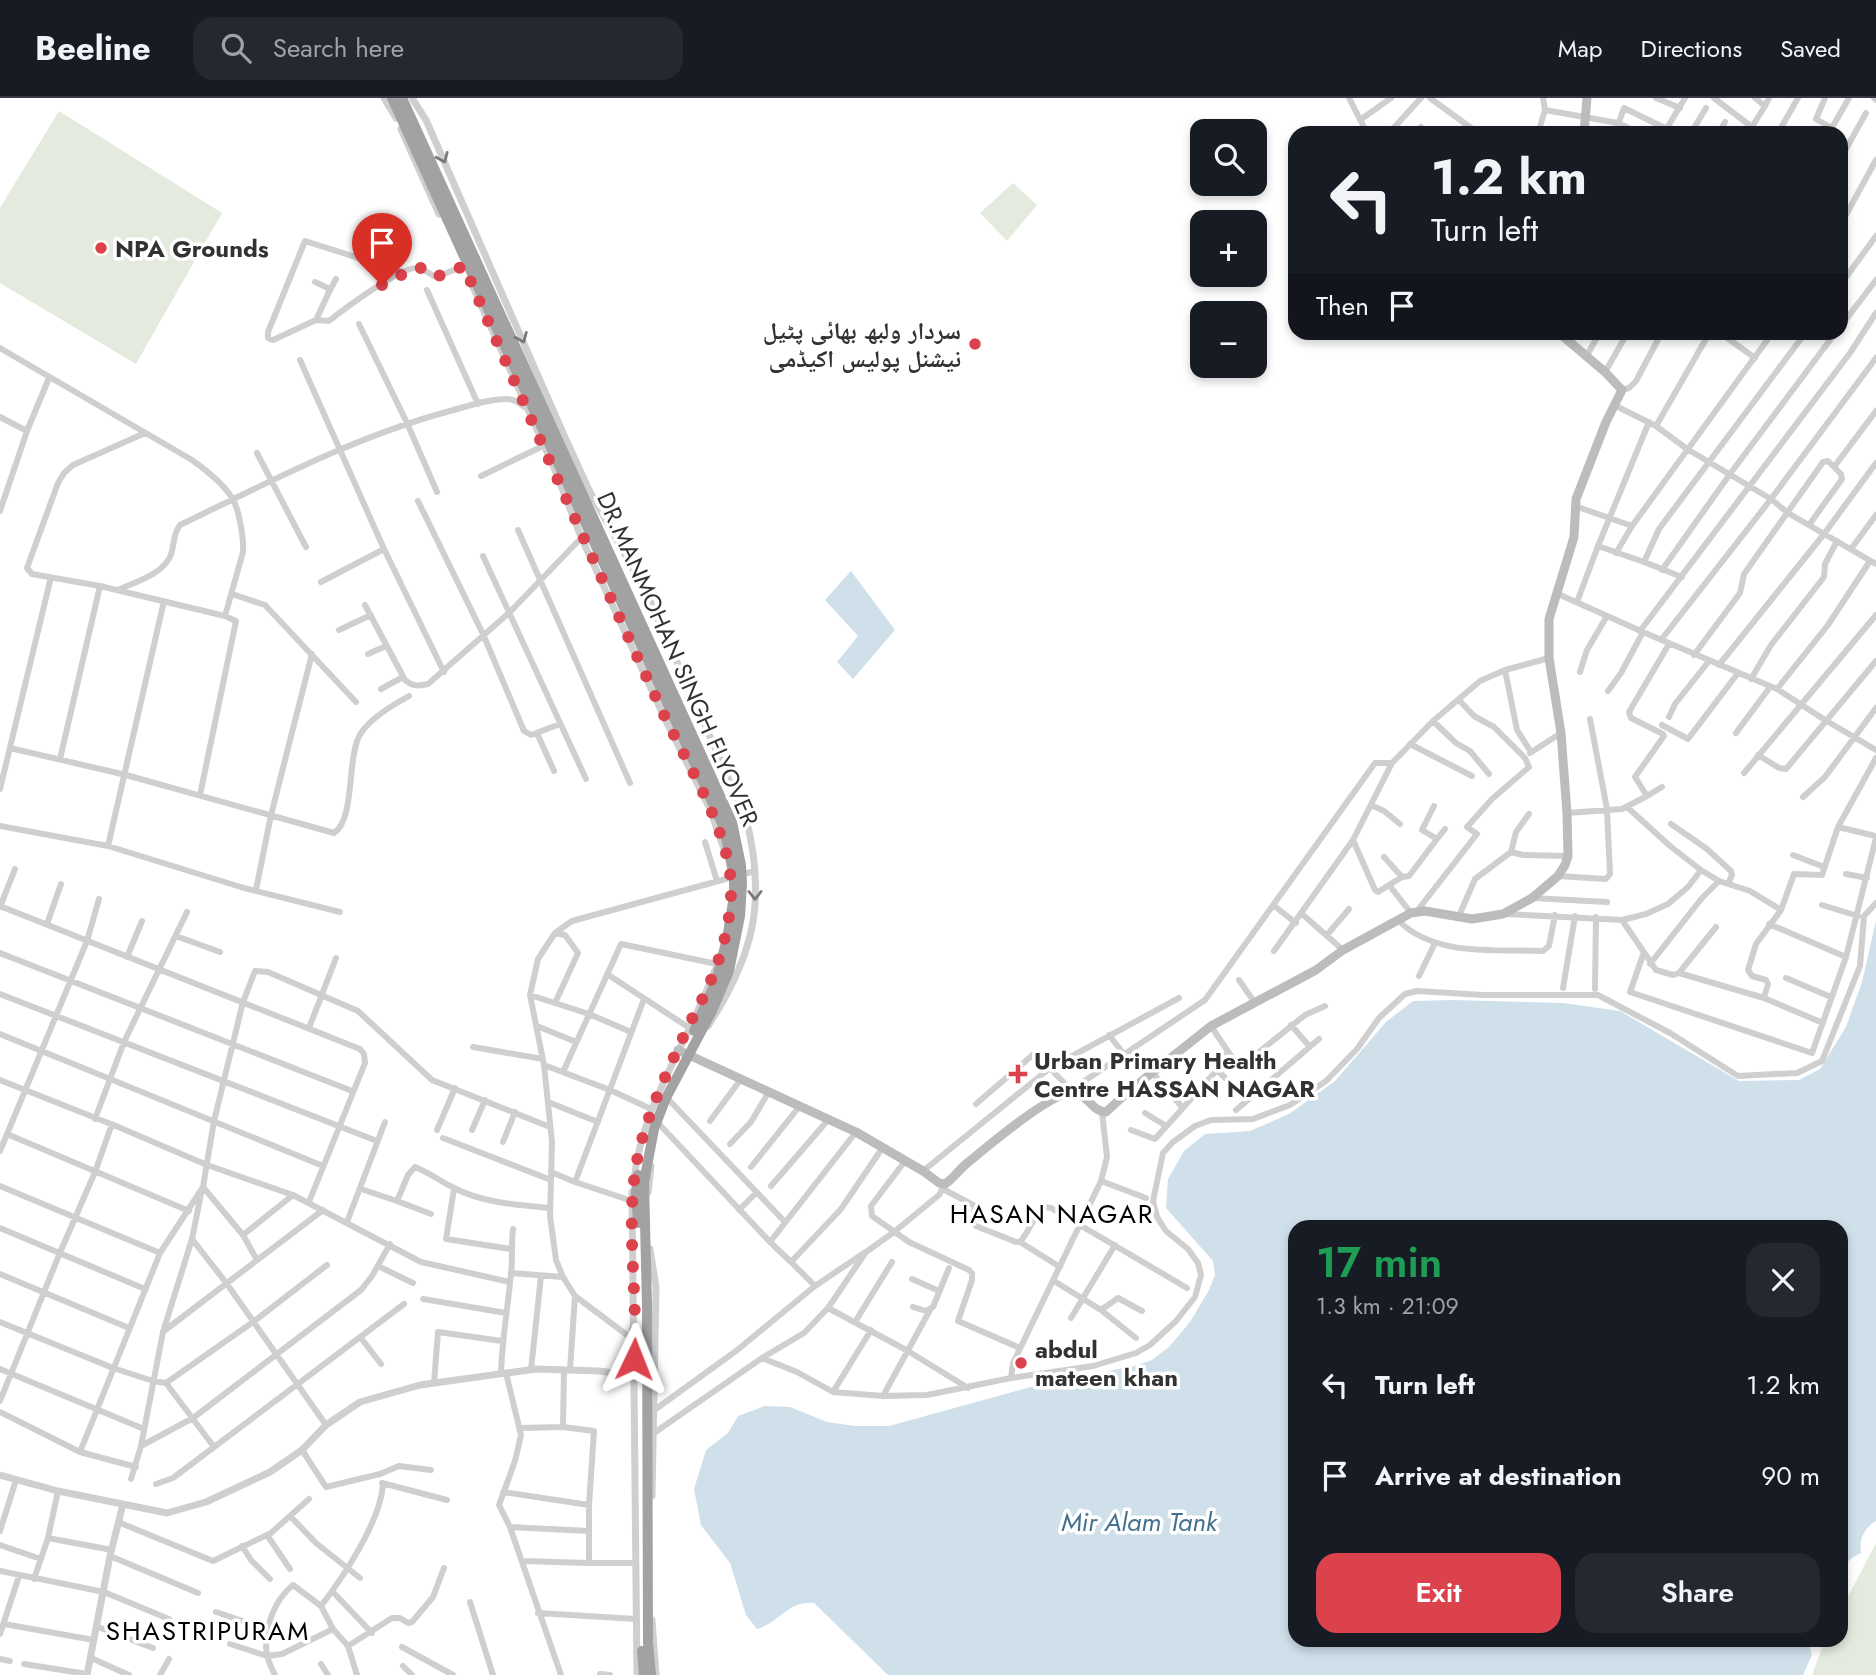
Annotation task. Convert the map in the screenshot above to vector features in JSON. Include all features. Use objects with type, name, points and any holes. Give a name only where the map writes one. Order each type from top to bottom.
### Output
[{"type":"highway","name":"DR.MANMOHAN SINGH FLYOVER","points":[[391,98],[724,828],[734,877],[734,896],[727,939],[716,981],[649,1127],[636,1192],[641,1338],[644,1675]]},
{"type":"highway","name":"DR.MANMOHAN SINGH FLYOVER","points":[[402,98],[732,822],[741,865],[740,916],[729,971],[712,1011],[666,1098],[654,1129],[643,1182],[647,1305],[648,1642],[651,1675]]},
{"type":"main road","points":[[1587,126],[1589,98]]},
{"type":"main road","points":[[678,1050],[856,1132],[923,1171],[944,1187],[1034,1111],[1074,1093],[1102,1112],[1111,1108],[1211,1026],[1316,970],[1343,950],[1414,912],[1472,919],[1503,914],[1532,898],[1558,876],[1568,856],[1561,733],[1549,658],[1549,619],[1574,537],[1575,506],[1622,390],[1586,357],[1573,340]]},
{"type":"street","points":[[384,98],[394,113],[463,263],[582,537],[667,723],[710,809],[730,877],[728,914],[717,964],[709,987],[651,1109],[635,1170],[632,1201],[637,1675]]},
{"type":"street","points":[[412,98],[426,120],[486,252],[589,490],[647,594],[694,704],[740,801],[755,854],[755,923],[744,961],[724,1002],[690,1056],[669,1100],[653,1153],[648,1192],[650,1255],[656,1287],[651,1550],[656,1675]]},
{"type":"street","points":[[1360,120],[1391,98]]},
{"type":"street","points":[[1395,126],[1421,98]]},
{"type":"street","points":[[1430,98],[1463,126]]},
{"type":"street","points":[[1540,126],[1545,110],[1543,98]]},
{"type":"street","points":[[1656,98],[1680,108]]},
{"type":"street","points":[[1669,126],[1685,98]]},
{"type":"street","points":[[1713,98],[1745,126]]},
{"type":"street","points":[[1755,98],[1765,106]]},
{"type":"street","points":[[1752,126],[1769,98]]},
{"type":"street","points":[[1781,126],[1798,98]]},
{"type":"street","points":[[1825,98],[1816,119],[1825,126]]},
{"type":"street","points":[[1832,126],[1849,98]]},
{"type":"street","points":[[1352,100],[1363,126]]},
{"type":"street","points":[[1617,126],[1624,108],[1657,126]]},
{"type":"street","points":[[1695,126],[1706,108]]},
{"type":"street","points":[[1545,110],[1624,126]]},
{"type":"street","points":[[1848,145],[1866,113]]},
{"type":"street","points":[[1722,126],[1725,122]]},
{"type":"street","points":[[1848,212],[1876,160]]},
{"type":"street","points":[[1848,274],[1876,236]]},
{"type":"street","points":[[403,272],[305,241],[268,332],[268,338],[273,340],[316,320],[330,321],[341,310],[403,272],[419,267],[436,277],[486,252]]},
{"type":"street","points":[[316,320],[336,279]]},
{"type":"street","points":[[1848,318],[1876,280]]},
{"type":"street","points":[[315,282],[328,288],[329,292]]},
{"type":"street","points":[[427,290],[478,404]]},
{"type":"street","points":[[484,312],[507,302]]},
{"type":"street","points":[[1608,691],[1624,668],[1641,632],[1850,353],[1876,313]]},
{"type":"street","points":[[359,324],[437,492]]},
{"type":"street","points":[[1586,357],[1596,340]]},
{"type":"street","points":[[1605,372],[1623,340]]},
{"type":"street","points":[[1622,390],[1629,388],[1636,381],[1658,340]]},
{"type":"street","points":[[1656,426],[1705,340]]},
{"type":"street","points":[[1730,340],[1755,358]]},
{"type":"street","points":[[1616,552],[1767,340]]},
{"type":"street","points":[[1644,562],[1659,529],[1711,463],[1800,340]]},
{"type":"street","points":[[1662,570],[1830,340]]},
{"type":"street","points":[[0,348],[192,460],[206,470],[233,499],[244,543],[225,616]]},
{"type":"street","points":[[1661,640],[1876,358]]},
{"type":"street","points":[[300,360],[384,549],[444,672]]},
{"type":"street","points":[[0,511],[48,378]]},
{"type":"street","points":[[526,408],[549,398]]},
{"type":"street","points":[[118,590],[157,572],[164,565],[169,559],[175,532],[180,525],[340,451],[407,423],[478,404],[506,399],[526,408]]},
{"type":"street","points":[[1614,405],[1656,426],[1688,449],[1771,499],[1788,513],[1873,562],[1828,625],[1736,733]]},
{"type":"street","points":[[1834,467],[1876,411]]},
{"type":"street","points":[[0,417],[27,431]]},
{"type":"street","points":[[1577,603],[1648,422]]},
{"type":"street","points":[[145,433],[73,465],[64,472],[27,568],[32,574],[100,586],[234,618],[237,626],[200,795]]},
{"type":"street","points":[[481,476],[543,446]]},
{"type":"street","points":[[257,453],[306,547]]},
{"type":"street","points":[[1695,655],[1740,593],[1744,573],[1824,462],[1828,461],[1842,474],[1842,479],[1809,525]]},
{"type":"street","points":[[1719,665],[1824,534],[1876,463]]},
{"type":"street","points":[[418,501],[483,634],[524,731],[531,735],[560,724]]},
{"type":"street","points":[[1575,506],[1632,526]]},
{"type":"street","points":[[365,605],[403,677],[410,685],[428,684],[510,611],[604,516]]},
{"type":"street","points":[[1851,549],[1876,516]]},
{"type":"street","points":[[518,530],[630,783]]},
{"type":"street","points":[[1751,679],[1771,645],[1824,577],[1825,564],[1837,541]]},
{"type":"street","points":[[1598,546],[1682,578]]},
{"type":"street","points":[[321,582],[384,549]]},
{"type":"street","points":[[483,556],[586,779]]},
{"type":"street","points":[[0,789],[51,577]]},
{"type":"street","points":[[60,759],[100,586]]},
{"type":"street","points":[[232,594],[265,605],[356,702]]},
{"type":"street","points":[[1558,594],[1774,688],[1876,750]]},
{"type":"street","points":[[108,846],[164,601]]},
{"type":"street","points":[[339,630],[371,615]]},
{"type":"street","points":[[1744,773],[1876,615]]},
{"type":"street","points":[[1580,672],[1587,650],[1607,616]]},
{"type":"street","points":[[1647,796],[1635,776],[1664,736],[1631,718],[1629,712],[1669,644]]},
{"type":"street","points":[[368,654],[386,646]]},
{"type":"street","points":[[256,890],[271,815],[312,654]]},
{"type":"street","points":[[1274,951],[1353,840],[1392,763],[1433,721],[1480,681],[1505,670],[1549,658]]},
{"type":"street","points":[[1669,717],[1675,704],[1709,660]]},
{"type":"street","points":[[1758,755],[1779,768],[1786,769],[1876,662]]},
{"type":"street","points":[[1505,670],[1517,730],[1531,752]]},
{"type":"street","points":[[1662,725],[1688,739],[1738,673]]},
{"type":"street","points":[[381,689],[403,677]]},
{"type":"street","points":[[10,748],[126,775],[337,832],[347,808],[353,758],[360,733],[386,710],[409,696]]},
{"type":"street","points":[[1389,885],[1414,912],[1477,834],[1466,827],[1492,799],[1528,770],[1529,764],[1525,758],[1494,727],[1474,716],[1459,700]]},
{"type":"street","points":[[1803,797],[1825,777],[1876,708]]},
{"type":"street","points":[[1558,876],[1608,877],[1607,809],[1590,719]]},
{"type":"street","points":[[1433,721],[1456,743],[1470,751],[1489,774]]},
{"type":"street","points":[[537,733],[554,771]]},
{"type":"street","points":[[1525,758],[1561,733]]},
{"type":"street","points":[[1410,744],[1472,776]]},
{"type":"street","points":[[1764,998],[1768,984],[1766,980],[1752,976],[1748,970],[1756,944],[1781,910],[1794,874],[1822,875],[1838,827],[1876,758]]},
{"type":"street","points":[[976,1104],[1034,1053],[1074,1093],[1080,1084],[1205,999],[1375,763],[1392,763]]},
{"type":"street","points":[[1567,813],[1627,807],[1662,787]]},
{"type":"street","points":[[1371,805],[1384,811],[1399,824]]},
{"type":"street","points":[[1434,806],[1422,830],[1437,839]]},
{"type":"street","points":[[1627,807],[1701,870],[1719,881],[1751,891],[1781,910]]},
{"type":"street","points":[[1458,918],[1475,878],[1511,852],[1516,832],[1529,814]]},
{"type":"street","points":[[1671,824],[1707,849],[1731,871],[1728,884]]},
{"type":"street","points":[[0,826],[108,846],[340,912]]},
{"type":"street","points":[[1643,955],[1630,992],[1812,1053],[1846,957],[1874,856],[1876,837],[1838,827]]},
{"type":"street","points":[[1353,840],[1378,892],[1402,877],[1409,876],[1445,829]]},
{"type":"street","points":[[705,842],[717,881]]},
{"type":"street","points":[[1511,852],[1523,855],[1568,856]]},
{"type":"street","points":[[1793,855],[1824,866]]},
{"type":"street","points":[[1384,857],[1402,877]]},
{"type":"street","points":[[15,869],[4,886],[0,906],[360,1049],[365,1062],[309,1202]]},
{"type":"street","points":[[635,1341],[575,1296],[563,1278],[556,1260],[550,1208],[548,1102],[530,995],[538,958],[555,933],[572,921],[755,870]]},
{"type":"street","points":[[1503,914],[1622,920],[1646,914],[1668,904],[1688,887],[1701,870]]},
{"type":"street","points":[[1846,874],[1867,878]]},
{"type":"street","points":[[1650,964],[1702,898],[1719,881]]},
{"type":"street","points":[[47,924],[61,884]]},
{"type":"street","points":[[1688,887],[1702,898]]},
{"type":"street","points":[[1532,898],[1608,902]]},
{"type":"street","points":[[0,1151],[87,941],[99,899]]},
{"type":"street","points":[[762,1358],[797,1372],[833,1392],[883,1396],[927,1395],[1011,1378],[1093,1366],[1136,1353],[1150,1345],[1176,1321],[1195,1297],[1201,1275],[1198,1263],[1188,1249],[1166,1231],[1157,1217],[1153,1200],[1163,1153],[1195,1126],[1211,1120],[1253,1119],[1290,1105],[1326,1081],[1357,1049],[1379,1018],[1405,994],[1417,991],[1483,995],[1598,995],[1671,1033],[1738,1076],[1797,1073],[1822,1061],[1860,966],[1864,916],[1876,903]]},
{"type":"street","points":[[1273,905],[1296,923]]},
{"type":"street","points":[[1822,905],[1858,916]]},
{"type":"street","points":[[1327,935],[1349,909]]},
{"type":"street","points":[[95,1119],[124,1042],[187,912]]},
{"type":"street","points":[[1302,914],[1343,950]]},
{"type":"street","points":[[1398,920],[1411,933],[1451,947],[1546,950],[1555,915]]},
{"type":"street","points":[[1563,988],[1575,916]]},
{"type":"street","points":[[1595,989],[1596,917]]},
{"type":"street","points":[[1622,920],[1643,955],[1656,970],[1666,974],[1679,973],[1764,998],[1823,1023]]},
{"type":"street","points":[[127,957],[142,921]]},
{"type":"street","points":[[1769,924],[1846,957]]},
{"type":"street","points":[[1679,973],[1716,927]]},
{"type":"street","points":[[555,933],[565,935],[578,953],[555,1003]]},
{"type":"street","points":[[176,936],[220,952]]},
{"type":"street","points":[[1419,976],[1435,943]]},
{"type":"street","points":[[563,1072],[621,944],[717,964]]},
{"type":"street","points":[[0,953],[352,1091]]},
{"type":"street","points":[[309,1028],[335,958]]},
{"type":"street","points":[[131,1479],[141,1446],[163,1332],[192,1239],[223,1082],[243,1002],[255,971],[261,970],[358,1011],[432,1080],[550,1127]]},
{"type":"street","points":[[607,974],[688,1027]]},
{"type":"street","points":[[1786,978],[1831,997]]},
{"type":"street","points":[[1239,980],[1255,1003]]},
{"type":"street","points":[[0,993],[377,1141]]},
{"type":"street","points":[[530,995],[589,1014],[631,1032]]},
{"type":"street","points":[[923,1171],[1050,1068],[1179,998]]},
{"type":"street","points":[[575,1182],[644,999]]},
{"type":"street","points":[[1211,1026],[1236,1066],[1242,1066],[1305,1014],[1325,1006]]},
{"type":"street","points":[[1291,1025],[1310,1047]]},
{"type":"street","points":[[537,1026],[576,1042]]},
{"type":"street","points":[[0,1034],[323,1166]]},
{"type":"street","points":[[1109,1035],[1124,1054]]},
{"type":"street","points":[[1236,1110],[1320,1039]]},
{"type":"street","points":[[473,1048],[543,1062],[651,1109]]},
{"type":"street","points":[[1228,1053],[1216,1064],[1217,1070],[1247,1099]]},
{"type":"street","points":[[1130,1130],[1152,1140],[1217,1070]]},
{"type":"street","points":[[1152,1072],[1182,1107]]},
{"type":"street","points":[[710,1121],[741,1079]]},
{"type":"street","points":[[0,1080],[207,1165],[293,1195],[421,1262],[510,1282]]},
{"type":"street","points":[[437,1130],[455,1088]]},
{"type":"street","points":[[730,1144],[751,1122],[768,1093]]},
{"type":"street","points":[[472,1130],[485,1100]]},
{"type":"street","points":[[669,1100],[785,1222]]},
{"type":"street","points":[[548,1102],[598,1122]]},
{"type":"street","points":[[751,1167],[799,1107]]},
{"type":"street","points":[[503,1142],[515,1112]]},
{"type":"street","points":[[1011,1378],[1013,1363],[1101,1181],[1107,1157],[1102,1112]]},
{"type":"street","points":[[1144,1113],[1166,1126]]},
{"type":"street","points":[[771,1186],[828,1120]]},
{"type":"street","points":[[347,1222],[385,1122]]},
{"type":"street","points":[[0,1401],[95,1172],[112,1124]]},
{"type":"street","points":[[660,1125],[815,1286]]},
{"type":"street","points":[[770,1242],[856,1132]]},
{"type":"street","points":[[7,1134],[187,1209],[197,1217]]},
{"type":"street","points":[[443,1138],[551,1180]]},
{"type":"street","points":[[791,1262],[841,1209],[883,1147]]},
{"type":"street","points":[[905,1161],[871,1206],[872,1216],[909,1242],[969,1270],[972,1280],[958,1321],[1020,1348]]},
{"type":"street","points":[[397,1201],[408,1175],[415,1167],[454,1188],[502,1204],[550,1208]]},
{"type":"street","points":[[551,1172],[632,1201]]},
{"type":"street","points":[[1101,1181],[1146,1198]]},
{"type":"street","points":[[0,1186],[160,1253]]},
{"type":"street","points":[[80,1452],[160,1253],[203,1187]]},
{"type":"street","points":[[203,1187],[243,1235],[257,1260]]},
{"type":"street","points":[[653,1411],[736,1351],[815,1286],[894,1232],[944,1187],[975,1206],[973,1220],[976,1226],[1020,1242],[1060,1267]]},
{"type":"street","points":[[454,1188],[446,1239],[511,1249]]},
{"type":"street","points":[[361,1189],[431,1214]]},
{"type":"street","points":[[740,1210],[757,1192]]},
{"type":"street","points":[[243,1235],[293,1195]]},
{"type":"street","points":[[1020,1242],[1040,1210],[1045,1207],[1081,1224],[1187,1287]]},
{"type":"street","points":[[163,1332],[323,1210]]},
{"type":"street","points":[[0,1228],[145,1289]]},
{"type":"street","points":[[513,1229],[512,1273],[502,1341],[503,1373],[520,1435],[515,1461],[499,1505],[510,1527],[561,1675]]},
{"type":"street","points":[[192,1239],[298,1382],[326,1425]]},
{"type":"street","points":[[141,1446],[193,1418],[361,1290],[390,1244]]},
{"type":"street","points":[[1071,1318],[1115,1245]]},
{"type":"street","points":[[654,1433],[762,1358],[804,1333],[828,1308],[866,1252]]},
{"type":"street","points":[[855,1322],[891,1262]]},
{"type":"street","points":[[166,1383],[253,1322],[327,1265]]},
{"type":"street","points":[[378,1266],[413,1283]]},
{"type":"street","points":[[883,1396],[930,1310],[949,1268]]},
{"type":"street","points":[[512,1273],[563,1278]]},
{"type":"street","points":[[0,1275],[129,1328]]},
{"type":"street","points":[[531,1370],[541,1276]]},
{"type":"street","points":[[912,1279],[939,1291]]},
{"type":"street","points":[[1054,1281],[1101,1310],[1115,1324],[1136,1338]]},
{"type":"street","points":[[563,1427],[575,1296]]},
{"type":"street","points":[[1101,1310],[1118,1298],[1142,1311]]},
{"type":"street","points":[[423,1299],[506,1313]]},
{"type":"street","points":[[156,1484],[173,1478],[404,1304]]},
{"type":"street","points":[[914,1307],[923,1311],[930,1310]]},
{"type":"street","points":[[828,1308],[908,1350],[968,1388]]},
{"type":"street","points":[[0,1322],[113,1368],[166,1383],[214,1447]]},
{"type":"street","points":[[833,1392],[871,1330]]},
{"type":"street","points":[[433,1383],[438,1332],[502,1341]]},
{"type":"street","points":[[360,1338],[381,1364]]},
{"type":"street","points":[[0,1369],[144,1429]]},
{"type":"street","points":[[0,1475],[58,1491],[167,1513],[206,1502],[270,1472],[302,1450],[326,1425],[360,1402],[433,1383],[531,1370],[599,1371],[654,1379]]},
{"type":"street","points":[[0,1412],[80,1452],[136,1467]]},
{"type":"street","points":[[519,1428],[563,1427],[594,1431],[589,1505],[589,1563]]},
{"type":"street","points":[[302,1450],[326,1487],[380,1474],[400,1466],[431,1471]]},
{"type":"street","points":[[321,1606],[347,1569],[378,1510],[383,1485],[380,1474]]},
{"type":"street","points":[[0,1531],[16,1480]]},
{"type":"street","points":[[383,1485],[447,1500]]},
{"type":"street","points":[[34,1579],[48,1538],[58,1491]]},
{"type":"street","points":[[503,1492],[589,1505]]},
{"type":"street","points":[[118,1521],[213,1561],[267,1535],[309,1499]]},
{"type":"street","points":[[24,1664],[87,1674],[123,1504]]},
{"type":"street","points":[[291,1517],[316,1543],[360,1578]]},
{"type":"street","points":[[510,1527],[589,1531]]},
{"type":"street","points":[[267,1535],[290,1569]]},
{"type":"street","points":[[48,1538],[111,1553],[198,1593]]},
{"type":"street","points":[[0,1545],[41,1559]]},
{"type":"street","points":[[242,1546],[270,1580]]},
{"type":"street","points":[[522,1560],[636,1563]]},
{"type":"street","points":[[348,1646],[392,1618],[400,1618],[408,1623],[419,1616],[433,1597],[444,1568]]},
{"type":"street","points":[[0,1571],[104,1592],[169,1619]]},
{"type":"street","points":[[0,1634],[19,1576]]},
{"type":"street","points":[[275,1675],[267,1656],[266,1629],[275,1608],[292,1585],[321,1606],[333,1629],[348,1646],[357,1675]]},
{"type":"street","points":[[332,1591],[372,1633]]},
{"type":"street","points":[[470,1602],[493,1675]]},
{"type":"street","points":[[216,1612],[266,1629]]},
{"type":"street","points":[[538,1613],[636,1619]]},
{"type":"street","points":[[4,1623],[94,1640]]},
{"type":"street","points":[[98,1627],[153,1648]]},
{"type":"street","points":[[230,1644],[267,1656],[282,1654],[333,1629]]},
{"type":"street","points":[[402,1647],[453,1675]]},
{"type":"street","points":[[0,1658],[10,1661]]},
{"type":"street","points":[[91,1658],[130,1675]]},
{"type":"street","points":[[159,1675],[169,1659]]},
{"type":"street","points":[[321,1664],[328,1675]]},
{"type":"street","points":[[403,1666],[412,1675]]},
{"type":"street","points":[[600,1674],[610,1675]]},
{"type":"shaded area","name":"NPA Grounds","points":[[59,111],[222,213],[136,364],[0,283],[0,208]]},
{"type":"shaded area","points":[[1013,183],[1037,205],[1007,241],[980,213]]},
{"type":"shaded area","points":[[1876,1543],[1876,1675],[1812,1675],[1822,1647],[1848,1647],[1848,1597]]},
{"type":"water","points":[[851,571],[895,630],[853,679],[837,662],[858,636],[825,600]]},
{"type":"water","name":"Mir Alam Tank","points":[[1876,921],[1876,1521],[1863,1534],[1861,1553],[1848,1562],[1848,1220],[1288,1220],[1288,1647],[1809,1647],[1812,1655],[1803,1675],[888,1675],[814,1603],[797,1605],[757,1629],[746,1615],[730,1563],[701,1525],[694,1489],[706,1450],[728,1433],[738,1416],[765,1406],[790,1407],[827,1422],[855,1426],[889,1426],[1038,1385],[1152,1360],[1169,1347],[1190,1322],[1215,1275],[1213,1261],[1166,1208],[1168,1179],[1184,1151],[1205,1134],[1250,1131],[1289,1114],[1335,1081],[1386,1022],[1413,1001],[1563,1003],[1620,1011],[1739,1081],[1799,1080],[1820,1069],[1846,1027],[1862,982]]},
{"type":"place","name":"NPA Grounds","points":[[101,248]]},
{"type":"place","name":"سردار ولبھ بھائی پٹیل نیشنل پولیس اکیڈمی","points":[[975,344]]},
{"type":"place","name":"Urban Primary Health Centre HASSAN NAGAR","points":[[1018,1074]]},
{"type":"place","name":"abdul mateen khan","points":[[1021,1363]]},
{"type":"district","name":"HASAN NAGAR","points":[[1052,1214]]},
{"type":"district","name":"SHASTRIPURAM","points":[[208,1631]]},
{"type":"route","points":[[382,285],[403,272],[419,267],[436,277],[464,266],[570,511],[667,723],[710,809],[723,846],[731,887],[722,948],[709,987],[651,1109],[635,1170],[632,1201],[634,1359]]}]
